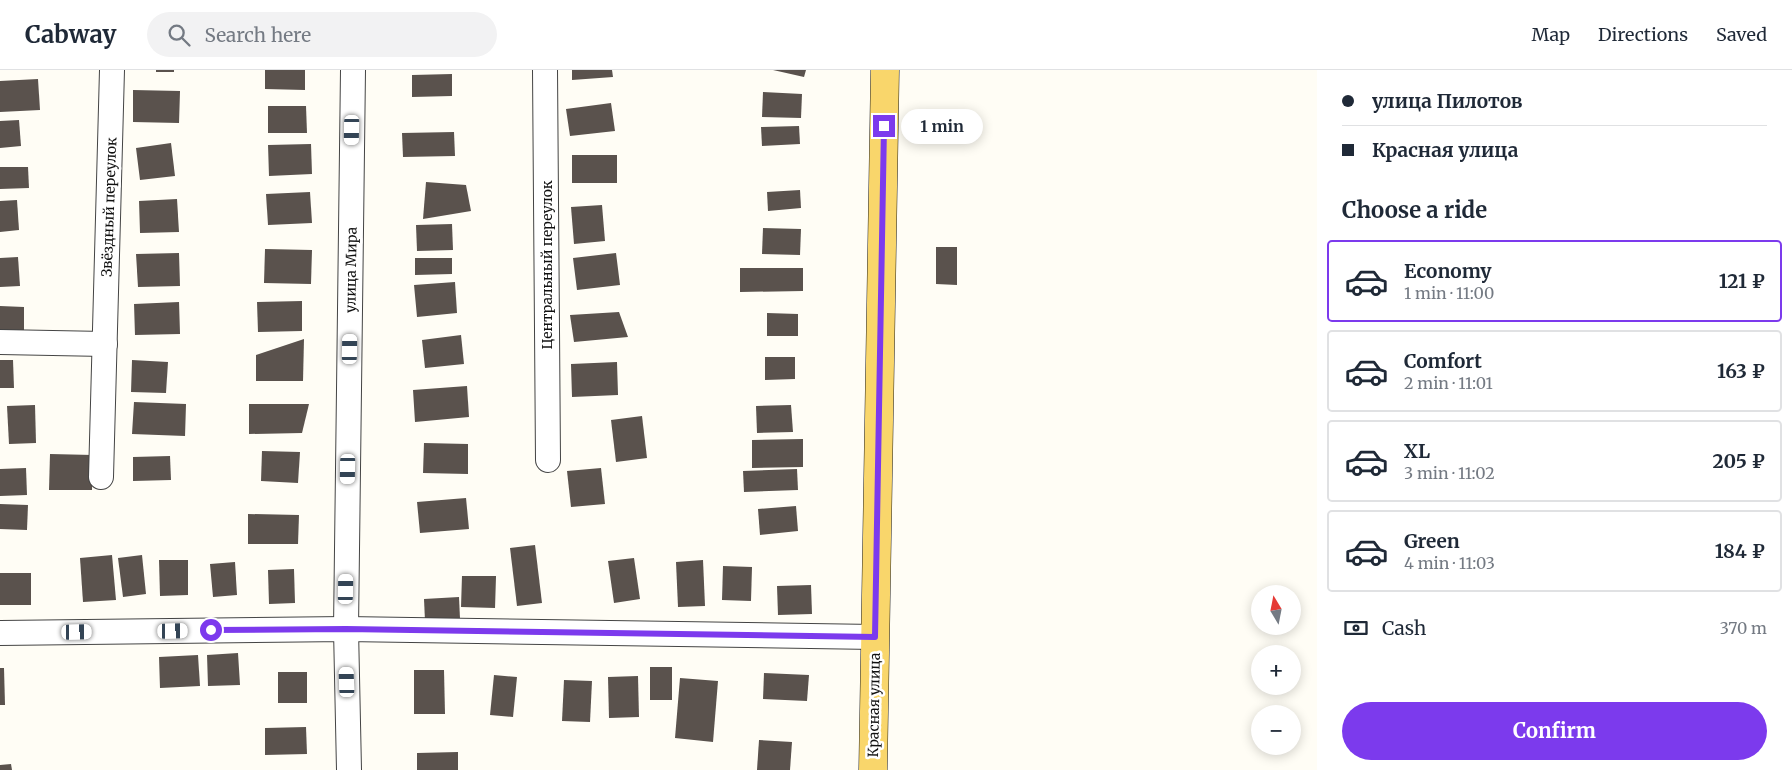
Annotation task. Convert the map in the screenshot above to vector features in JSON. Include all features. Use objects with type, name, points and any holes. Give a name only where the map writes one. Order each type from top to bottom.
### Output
[{"type":"main road","name":"Красная улица","points":[[873,770],[885,70]]},
{"type":"street","name":"Звёздный переулок","points":[[102,477],[112,70]]},
{"type":"street","name":"улица Мира","points":[[349,770],[346,629],[353,70]]},
{"type":"street","name":"Центральный переулок","points":[[545,70],[548,460]]},
{"type":"street","points":[[0,342],[105,344]]},
{"type":"street","points":[[0,633],[346,629],[875,637]]},
{"type":"building","points":[[156,70],[174,70],[174,72],[156,72]]},
{"type":"building","points":[[265,70],[305,70],[305,90],[265,89]]},
{"type":"building","points":[[572,70],[612,70],[613,77],[572,80]]},
{"type":"building","points":[[773,70],[806,70],[804,77]]},
{"type":"building","points":[[452,74],[452,96],[412,97],[412,75]]},
{"type":"building","points":[[38,79],[40,110],[0,112],[0,81]]},
{"type":"building","points":[[133,90],[180,91],[179,123],[133,122]]},
{"type":"building","points":[[763,92],[802,94],[801,118],[762,117]]},
{"type":"building","points":[[611,103],[615,131],[570,136],[566,109]]},
{"type":"building","points":[[268,106],[306,106],[307,133],[268,133]]},
{"type":"building","points":[[19,120],[21,146],[0,148],[0,121]]},
{"type":"building","points":[[799,126],[800,144],[762,146],[761,127]]},
{"type":"building","points":[[454,132],[455,156],[403,157],[402,133]]},
{"type":"building","points":[[171,143],[175,176],[140,180],[136,148]]},
{"type":"building","points":[[311,144],[312,174],[269,176],[268,145]]},
{"type":"building","points":[[572,155],[617,155],[617,183],[572,183]]},
{"type":"building","points":[[0,167],[28,167],[29,188],[0,189]]},
{"type":"building","points":[[426,182],[466,185],[471,211],[423,219]]},
{"type":"building","points":[[800,190],[801,208],[768,211],[767,192]]},
{"type":"building","points":[[310,192],[312,223],[268,225],[266,194]]},
{"type":"building","points":[[177,199],[179,232],[140,233],[139,201]]},
{"type":"building","points":[[17,200],[19,230],[0,232],[0,201]]},
{"type":"building","points":[[602,205],[605,241],[574,244],[571,207]]},
{"type":"building","points":[[452,224],[453,250],[417,251],[416,225]]},
{"type":"building","points":[[763,228],[801,229],[800,255],[762,254]]},
{"type":"building","points":[[936,247],[957,247],[957,285],[936,284]]},
{"type":"building","points":[[265,249],[312,250],[311,284],[264,283]]},
{"type":"building","points":[[179,253],[180,286],[138,287],[136,254]]},
{"type":"building","points":[[616,253],[620,285],[577,290],[573,258]]},
{"type":"building","points":[[18,257],[20,286],[0,287],[0,258]]},
{"type":"building","points":[[415,258],[452,258],[452,274],[415,275]]},
{"type":"building","points":[[740,268],[803,268],[803,291],[740,292]]},
{"type":"building","points":[[455,282],[457,313],[417,317],[414,285]]},
{"type":"building","points":[[302,301],[302,331],[258,332],[257,302]]},
{"type":"building","points":[[179,302],[180,334],[135,335],[134,304]]},
{"type":"building","points":[[0,306],[24,307],[24,333],[0,333]]},
{"type":"building","points":[[619,312],[628,337],[574,342],[570,315]]},
{"type":"building","points":[[767,313],[798,314],[798,336],[767,336]]},
{"type":"building","points":[[461,335],[464,364],[425,368],[422,340]]},
{"type":"building","points":[[304,339],[303,381],[256,381],[256,355]]},
{"type":"building","points":[[765,357],[795,357],[795,379],[765,380]]},
{"type":"building","points":[[0,360],[13,360],[14,388],[0,388]]},
{"type":"building","points":[[132,360],[168,362],[166,393],[131,392]]},
{"type":"building","points":[[617,362],[618,395],[572,397],[571,364]]},
{"type":"building","points":[[467,386],[469,417],[415,422],[413,390]]},
{"type":"building","points":[[134,402],[186,404],[185,436],[132,434]]},
{"type":"building","points":[[249,404],[309,404],[302,433],[249,434]]},
{"type":"building","points":[[35,405],[36,443],[9,444],[7,406]]},
{"type":"building","points":[[791,405],[793,432],[757,433],[756,406]]},
{"type":"building","points":[[642,416],[647,458],[616,462],[611,420]]},
{"type":"building","points":[[803,439],[803,467],[752,468],[752,440]]},
{"type":"building","points":[[424,443],[468,444],[468,474],[423,473]]},
{"type":"building","points":[[262,451],[300,452],[298,483],[261,481]]},
{"type":"building","points":[[50,454],[93,455],[92,490],[49,490]]},
{"type":"building","points":[[170,456],[171,480],[133,481],[133,457]]},
{"type":"building","points":[[26,468],[27,495],[0,496],[0,469]]},
{"type":"building","points":[[601,468],[605,504],[571,507],[567,471]]},
{"type":"building","points":[[797,469],[798,490],[744,492],[743,471]]},
{"type":"building","points":[[466,498],[469,529],[420,533],[417,502]]},
{"type":"building","points":[[0,504],[28,505],[27,530],[0,529]]},
{"type":"building","points":[[796,506],[798,531],[760,535],[758,509]]},
{"type":"building","points":[[248,514],[299,515],[298,544],[248,544]]},
{"type":"building","points":[[535,545],[542,603],[517,606],[510,548]]},
{"type":"building","points":[[112,555],[116,600],[83,602],[80,558]]},
{"type":"building","points":[[142,555],[146,594],[123,597],[118,558]]},
{"type":"building","points":[[634,558],[640,599],[614,603],[608,561]]},
{"type":"building","points":[[159,560],[188,560],[188,595],[160,596]]},
{"type":"building","points":[[703,560],[705,606],[678,607],[676,562]]},
{"type":"building","points":[[235,562],[237,595],[213,597],[210,564]]},
{"type":"building","points":[[723,566],[752,567],[751,601],[722,600]]},
{"type":"building","points":[[294,569],[295,603],[269,604],[268,570]]},
{"type":"building","points":[[0,573],[31,573],[31,605],[0,605]]},
{"type":"building","points":[[462,576],[496,576],[495,608],[461,607]]},
{"type":"building","points":[[811,585],[812,614],[778,615],[777,586]]},
{"type":"building","points":[[459,597],[460,619],[425,621],[424,599]]},
{"type":"building","points":[[238,653],[240,685],[208,686],[207,655]]},
{"type":"building","points":[[198,655],[200,686],[160,688],[159,657]]},
{"type":"building","points":[[650,667],[672,667],[672,700],[650,700]]},
{"type":"building","points":[[0,668],[4,668],[5,705],[0,705]]},
{"type":"building","points":[[414,670],[444,670],[445,714],[414,714]]},
{"type":"building","points":[[278,672],[307,672],[307,703],[278,703]]},
{"type":"building","points":[[764,673],[809,675],[807,701],[763,699]]},
{"type":"building","points":[[494,675],[517,677],[513,717],[490,715]]},
{"type":"building","points":[[638,676],[639,717],[609,718],[608,677]]},
{"type":"building","points":[[680,678],[718,681],[713,742],[675,738]]},
{"type":"building","points":[[564,680],[592,681],[590,722],[562,721]]},
{"type":"building","points":[[306,727],[307,754],[265,755],[265,728]]},
{"type":"building","points":[[759,740],[792,742],[790,770],[757,770]]},
{"type":"building","points":[[458,752],[458,770],[417,770],[417,753]]},
{"type":"building","points":[[11,764],[12,770],[0,770],[0,765]]},
{"type":"route","points":[[211,630],[346,629],[875,637],[884,126]]}]
